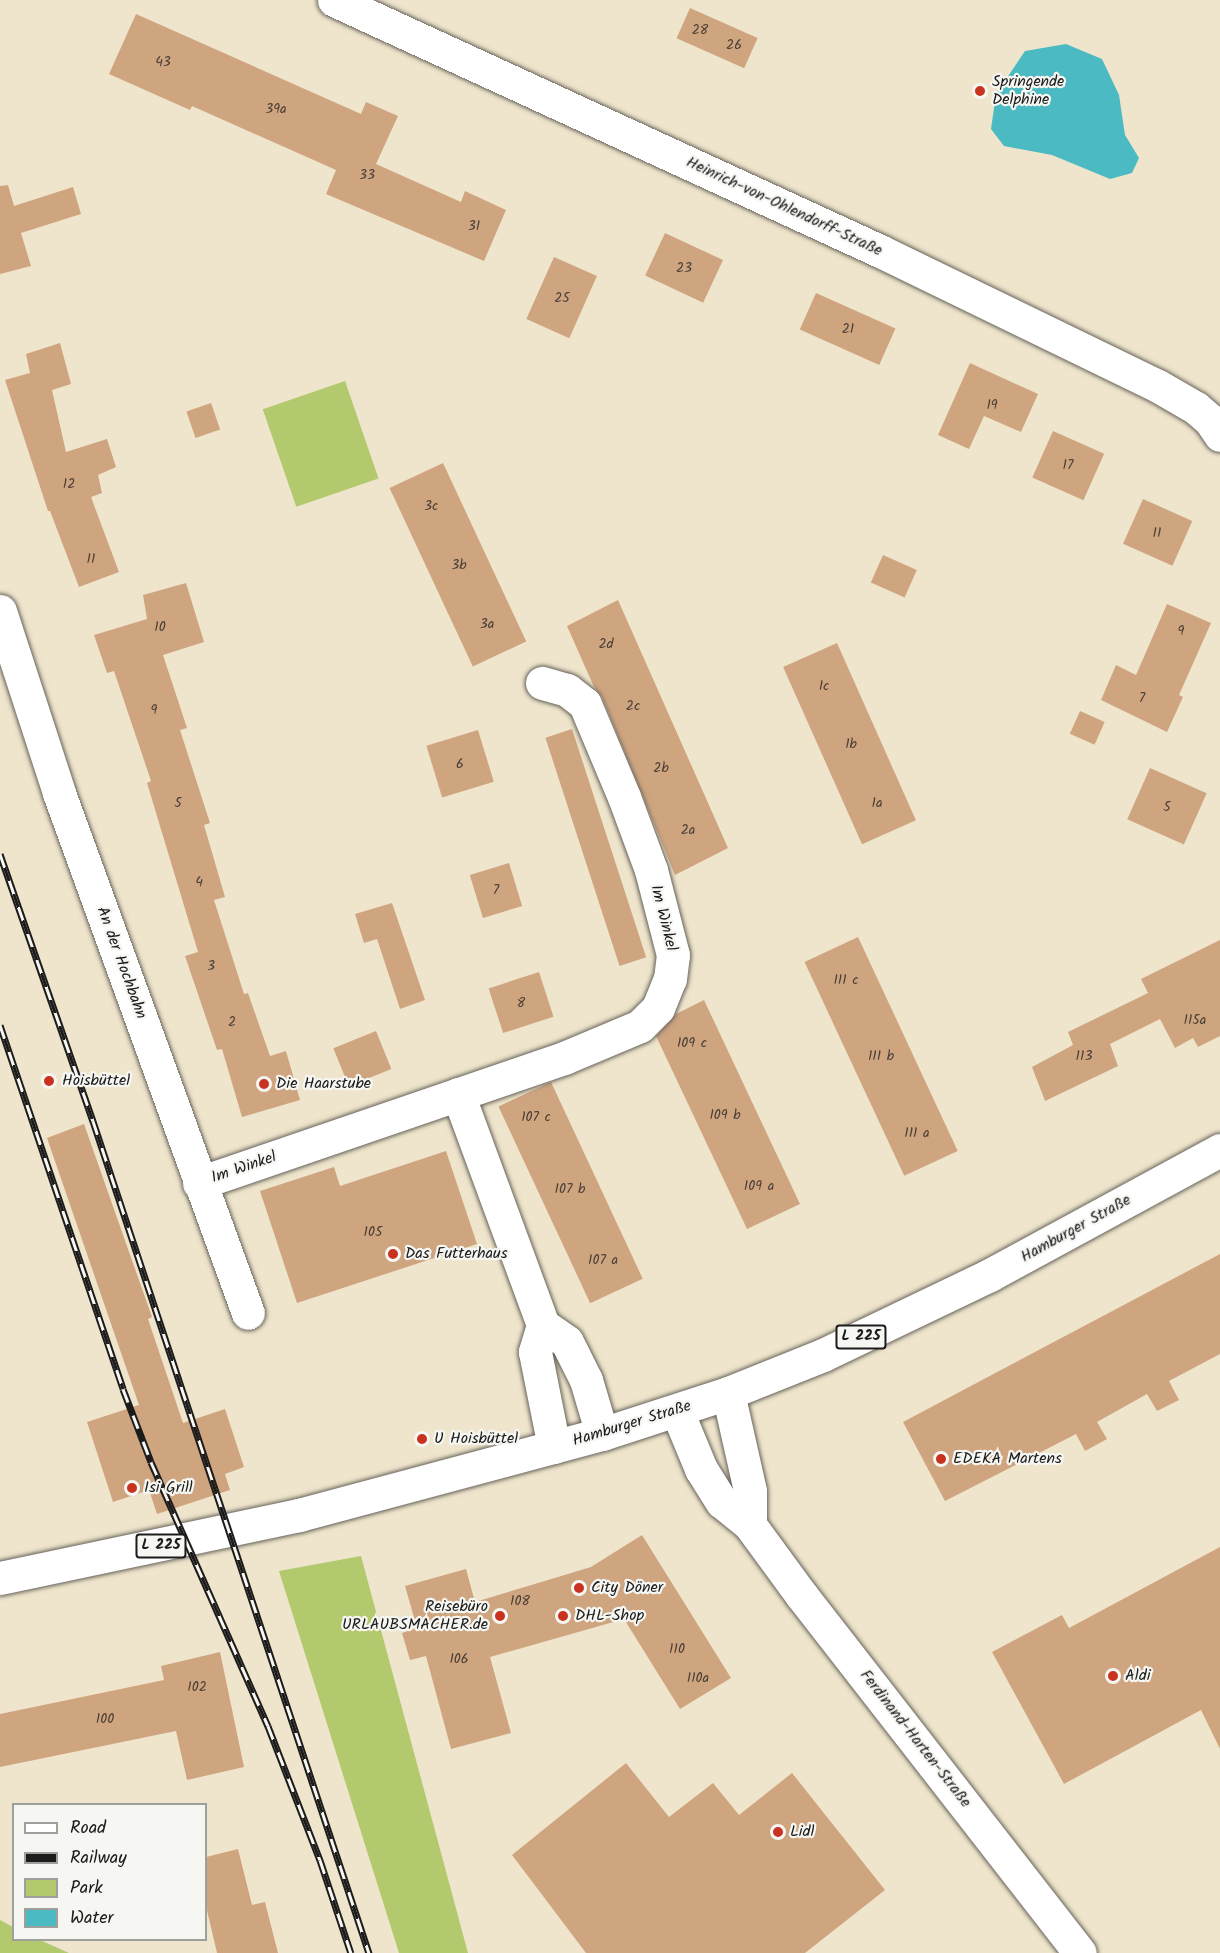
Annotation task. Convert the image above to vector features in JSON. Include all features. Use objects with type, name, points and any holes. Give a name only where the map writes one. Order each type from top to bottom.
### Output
[{"type":"street","name":"Heinrich-von-Ohlendorff-Straße","points":[[334,0],[880,251],[1158,386],[1196,408],[1210,420],[1220,435]]},
{"type":"street","name":"An der Hochbahn","points":[[0,611],[59,793],[248,1313]]},
{"type":"street","name":"Im Winkel","points":[[199,1183],[564,1058],[640,1026],[658,1008],[670,978],[673,955],[651,870],[624,797],[585,704],[567,690],[542,683]]},
{"type":"street","points":[[458,1094],[543,1325],[567,1342],[586,1380],[602,1434]]},
{"type":"street","name":"Hamburger Straße","points":[[0,1578],[299,1515],[602,1434],[677,1411],[822,1355],[990,1275],[1220,1150]]},
{"type":"street","points":[[543,1325],[535,1352],[554,1447]]},
{"type":"street","points":[[728,1393],[750,1491],[750,1525]]},
{"type":"street","name":"Ferdinand-Harten-Straße","points":[[677,1411],[701,1469],[722,1502],[750,1525],[802,1596],[831,1629],[1080,1953]]},
{"type":"green space","points":[[345,381],[379,478],[296,507],[263,409]]},
{"type":"green space","points":[[361,1556],[468,1953],[399,1953],[279,1571]]},
{"type":"green space","points":[[0,1920],[12,1926],[12,1941],[42,1941],[69,1953],[0,1953]]},
{"type":"water","points":[[1066,44],[1102,59],[1119,95],[1125,135],[1139,158],[1132,173],[1110,179],[1052,155],[1004,146],[991,129],[996,94],[1025,51]]},
{"type":"building","points":[[690,8],[758,38],[744,68],[677,38]]},
{"type":"building","points":[[136,14],[361,114],[366,102],[398,116],[376,164],[461,202],[465,191],[506,210],[484,261],[326,194],[336,170],[192,106],[190,110],[109,74]]},
{"type":"building","points":[[8,185],[14,206],[73,187],[81,214],[21,233],[31,266],[0,274],[0,186]]},
{"type":"building","points":[[665,233],[723,260],[703,303],[645,276]]},
{"type":"building","points":[[554,257],[597,276],[569,338],[526,319]]},
{"type":"building","points":[[816,293],[895,328],[879,365],[800,330]]},
{"type":"building","points":[[60,343],[71,384],[52,390],[66,452],[107,439],[116,467],[98,475],[102,493],[91,497],[119,572],[79,587],[50,511],[48,511],[5,380],[30,373],[26,354]]},
{"type":"building","points":[[970,363],[1038,394],[1021,432],[984,416],[969,449],[938,435]]},
{"type":"building","points":[[211,403],[220,429],[196,438],[186,411]]},
{"type":"building","points":[[1053,431],[1104,454],[1083,500],[1032,478]]},
{"type":"building","points":[[443,463],[526,642],[473,666],[390,488]]},
{"type":"building","points":[[1143,499],[1192,521],[1172,566],[1123,544]]},
{"type":"building","points":[[883,555],[917,570],[905,597],[871,582]]},
{"type":"building","points":[[186,583],[204,642],[163,655],[187,728],[180,730],[210,823],[204,825],[225,897],[214,900],[244,994],[248,993],[270,1056],[286,1051],[300,1100],[242,1117],[222,1049],[217,1050],[185,956],[198,952],[147,783],[151,781],[114,671],[107,673],[94,635],[147,619],[143,595]]},
{"type":"building","points":[[618,600],[728,848],[675,875],[602,697],[594,687],[567,626]]},
{"type":"building","points":[[1167,604],[1211,623],[1179,695],[1183,697],[1167,732],[1101,700],[1116,665],[1136,675]]},
{"type":"building","points":[[837,643],[916,820],[862,844],[783,667]]},
{"type":"building","points":[[1080,711],[1105,722],[1094,745],[1070,734]]},
{"type":"building","points":[[572,729],[646,957],[620,966],[545,738]]},
{"type":"building","points":[[478,730],[494,782],[442,797],[426,746]]},
{"type":"building","points":[[1150,768],[1207,793],[1184,844],[1127,819]]},
{"type":"building","points":[[509,863],[522,906],[483,918],[470,875]]},
{"type":"building","points":[[392,903],[425,1000],[400,1009],[377,939],[364,943],[355,914]]},
{"type":"building","points":[[858,937],[958,1151],[904,1176],[805,962]]},
{"type":"building","points":[[1220,940],[1220,1036],[1198,1047],[1193,1038],[1175,1048],[1160,1019],[1110,1044],[1118,1066],[1045,1101],[1032,1067],[1073,1045],[1068,1032],[1148,993],[1141,979]]},
{"type":"building","points":[[539,972],[554,1017],[503,1033],[489,988]]},
{"type":"building","points":[[704,1000],[800,1204],[747,1229],[656,1036],[676,1014]]},
{"type":"building","points":[[376,1031],[391,1069],[349,1086],[333,1048]]},
{"type":"building","points":[[551,1082],[643,1279],[590,1303],[498,1107]]},
{"type":"building","points":[[84,1124],[152,1317],[148,1319],[183,1423],[225,1409],[244,1467],[225,1474],[230,1490],[157,1514],[149,1490],[113,1502],[87,1422],[139,1405],[47,1138]]},
{"type":"building","points":[[446,1151],[477,1244],[297,1303],[260,1191],[334,1167],[340,1186]]},
{"type":"building","points":[[1220,1254],[1220,1354],[1169,1381],[1179,1400],[1157,1411],[1147,1394],[1097,1422],[1107,1439],[1085,1451],[1076,1434],[945,1501],[903,1422]]},
{"type":"building","points":[[642,1535],[731,1678],[680,1709],[624,1619],[490,1657],[511,1733],[451,1749],[426,1656],[410,1660],[402,1633],[417,1628],[405,1586],[466,1569],[475,1602],[591,1567]]},
{"type":"building","name":"Aldi","points":[[1220,1547],[1220,1749],[1201,1710],[1064,1784],[992,1652],[1062,1615],[1069,1628]]},
{"type":"building","points":[[220,1652],[244,1767],[187,1780],[176,1731],[0,1767],[0,1714],[164,1680],[161,1666]]},
{"type":"building","name":"Lidl","points":[[626,1763],[669,1817],[713,1783],[739,1815],[792,1773],[885,1890],[805,1953],[586,1953],[512,1855]]},
{"type":"building","points":[[238,1849],[252,1905],[265,1902],[278,1953],[217,1953],[207,1910],[207,1857]]},
{"type":"railway","points":[[0,854],[93,1121],[369,1953]]},
{"type":"railway","points":[[0,1025],[123,1389],[151,1462],[268,1726],[320,1860],[351,1953]]},
{"type":"place","name":"Springende Delphine","points":[[980,91]]},
{"type":"place","name":"Hoisbüttel","points":[[49,1081]]},
{"type":"place","name":"Die Haarstube","points":[[264,1084]]},
{"type":"place","name":"Das Futterhaus","points":[[393,1254]]},
{"type":"place","name":"U Hoisbüttel","points":[[422,1439]]},
{"type":"place","name":"EDEKA Martens","points":[[941,1459]]},
{"type":"place","name":"Isi Grill","points":[[132,1488]]},
{"type":"place","name":"City Döner","points":[[579,1588]]},
{"type":"place","name":"Reisebüro URLAUBSMACHER.de","points":[[500,1616]]},
{"type":"place","name":"DHL-Shop","points":[[563,1616]]},
{"type":"place","name":"Aldi","points":[[1113,1676]]},
{"type":"place","name":"Lidl","points":[[778,1832]]}]
